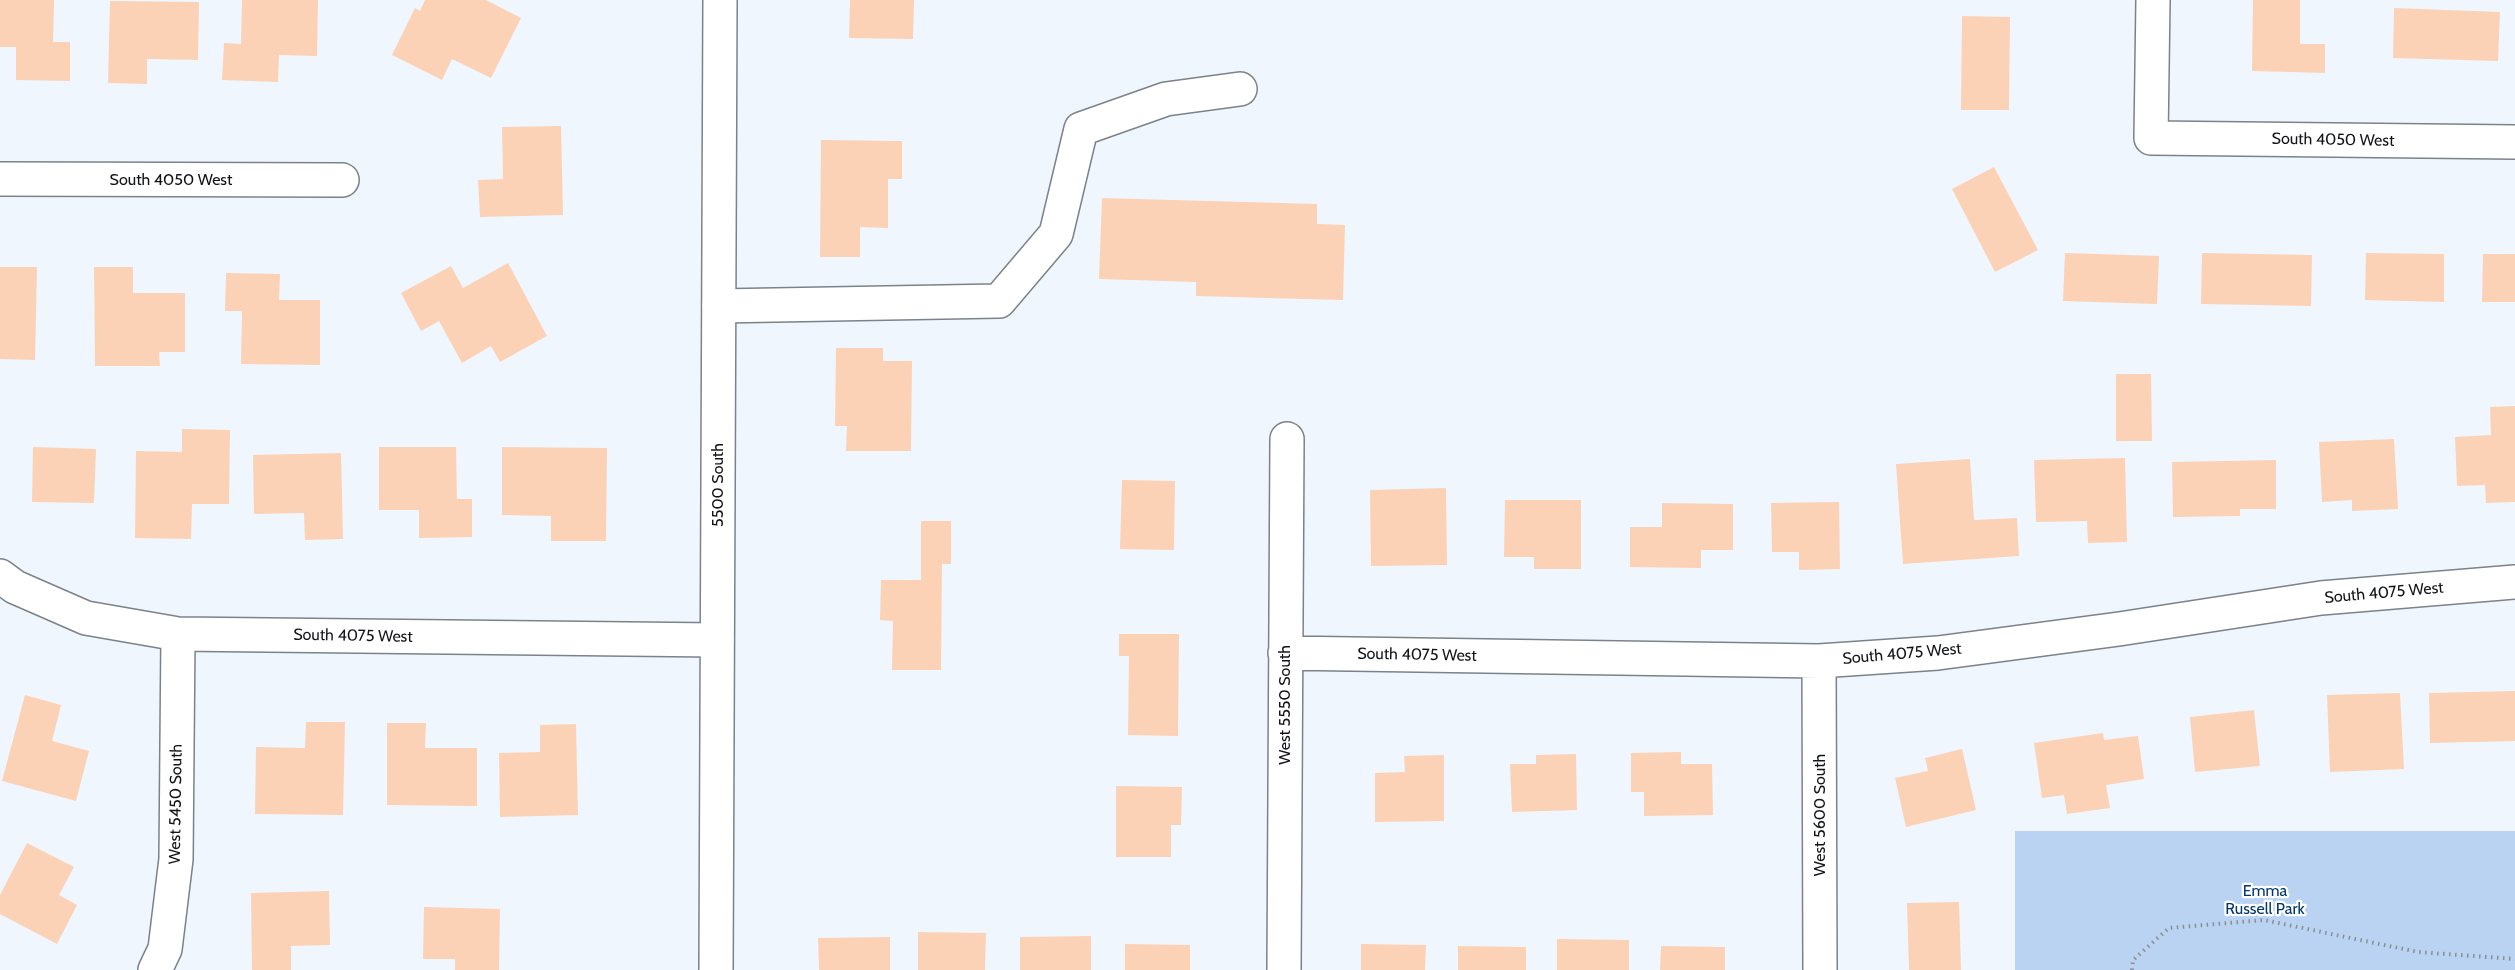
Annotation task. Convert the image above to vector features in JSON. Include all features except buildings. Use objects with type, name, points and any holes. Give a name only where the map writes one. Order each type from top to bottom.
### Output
[{"type":"street","name":"5500 South","points":[[716,970],[720,0]]},
{"type":"street","name":"South 4050 West","points":[[2153,0],[2151,138],[2515,142]]},
{"type":"street","points":[[718,306],[999,301],[1056,234],[1082,129],[1166,99],[1240,89]]},
{"type":"street","name":"South 4050 West","points":[[0,179],[342,180]]},
{"type":"street","name":"West 5550 South","points":[[1284,970],[1287,439]]},
{"type":"street","name":"South 4075 West","points":[[0,576],[15,587],[86,618],[178,634],[717,640]]},
{"type":"street","name":"South 4075 West","points":[[1286,653],[1820,661],[1938,653],[2120,629],[2321,598],[2515,582]]},
{"type":"street","name":"West 5450 South","points":[[155,970],[165,949],[176,859],[178,634]]},
{"type":"street","name":"West 5600 South","points":[[1820,661],[1820,970]]},
{"type":"path","points":[[2132,970],[2133,960],[2169,928],[2264,920],[2418,952],[2515,959]]},
{"type":"green space","name":"Emma Russell Park","points":[[2015,831],[2515,831],[2515,970],[2015,970]]}]
